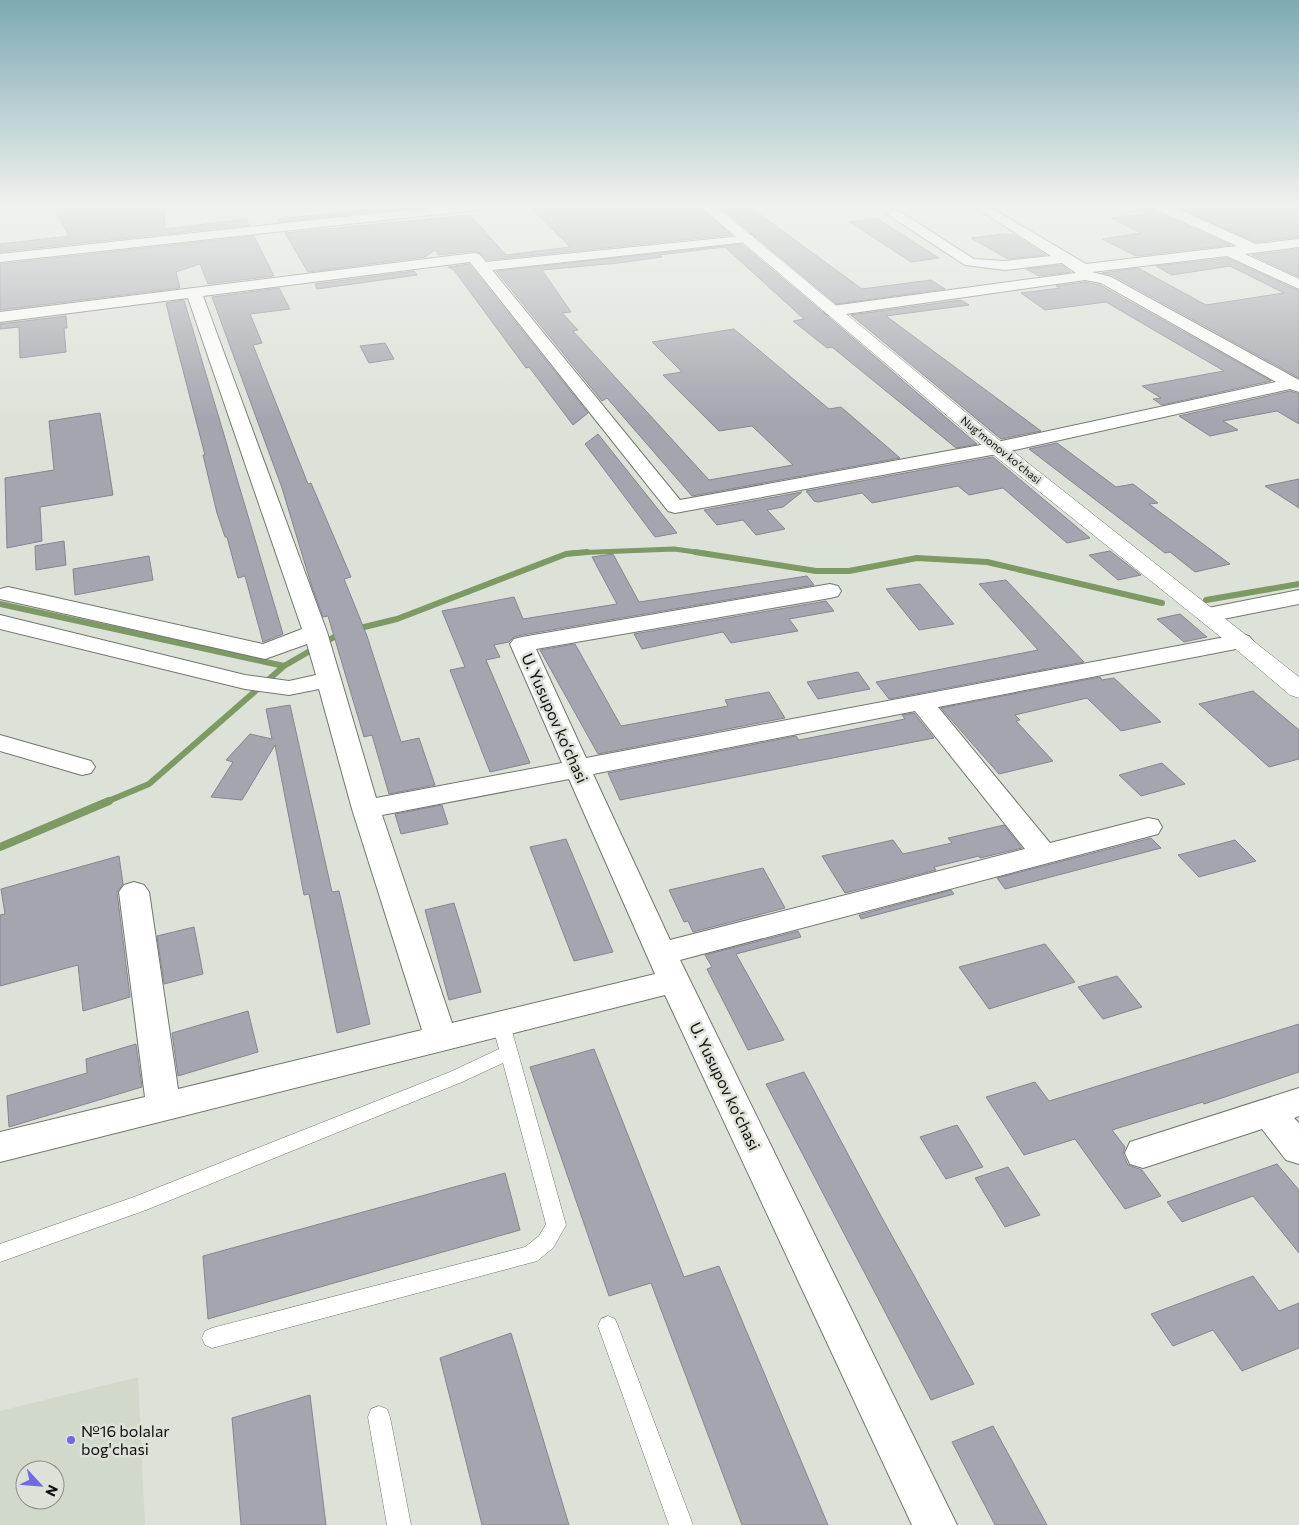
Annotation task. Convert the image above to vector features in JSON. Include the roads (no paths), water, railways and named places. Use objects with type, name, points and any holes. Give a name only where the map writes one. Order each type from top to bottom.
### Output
[{"type":"main road","name":"Nugʻmonov koʻchasi","points":[[793,277],[997,448],[1241,641],[1299,690]]},
{"type":"street","points":[[0,317],[313,277]]},
{"type":"street","points":[[490,277],[675,507],[997,448],[1295,386]]},
{"type":"street","points":[[832,310],[1049,277]]},
{"type":"street","points":[[1098,277],[1295,386]]},
{"type":"street","points":[[1283,277],[1299,285]]},
{"type":"street","points":[[194,292],[321,652],[366,809],[441,1039]]},
{"type":"street","name":"U. Yusupov ko‘chasi","points":[[830,591],[522,644],[668,967],[935,1525]]},
{"type":"street","points":[[8,594],[265,652],[321,652]]},
{"type":"street","points":[[1208,615],[1299,597]]},
{"type":"street","points":[[0,622],[245,682],[289,688],[321,652]]},
{"type":"street","points":[[366,809],[1241,641]]},
{"type":"street","points":[[921,702],[1044,854]]},
{"type":"street","points":[[0,743],[82,768]]},
{"type":"street","points":[[0,1147],[441,1039],[505,1038],[668,967],[1044,854],[1148,827]]},
{"type":"street","points":[[134,892],[163,1107]]},
{"type":"street","points":[[1143,1152],[1284,1107],[1299,1149]]},
{"type":"lane","points":[[0,1254],[138,1204],[456,1078],[505,1038],[556,1225],[546,1242],[530,1255],[212,1338]]},
{"type":"lane","points":[[608,1326],[682,1525]]},
{"type":"lane","points":[[379,1417],[399,1525]]},
{"type":"waterway","points":[[580,553],[674,549],[703,553]]},
{"type":"waterway","points":[[580,553],[587,552]]},
{"type":"waterway","points":[[695,552],[816,571],[849,571],[917,558],[987,562],[1162,603]]},
{"type":"waterway","points":[[572,553],[580,553]]},
{"type":"waterway","points":[[356,629],[397,619],[566,554],[580,553]]},
{"type":"waterway","points":[[1206,600],[1299,584]]},
{"type":"waterway","points":[[0,604],[284,666]]},
{"type":"waterway","points":[[284,666],[341,633]]},
{"type":"waterway","points":[[106,802],[149,784],[284,666]]},
{"type":"waterway","points":[[0,847],[109,801]]},
{"type":"place","name":"№16 bolalar bog'chasi","points":[[71,1440]]}]
